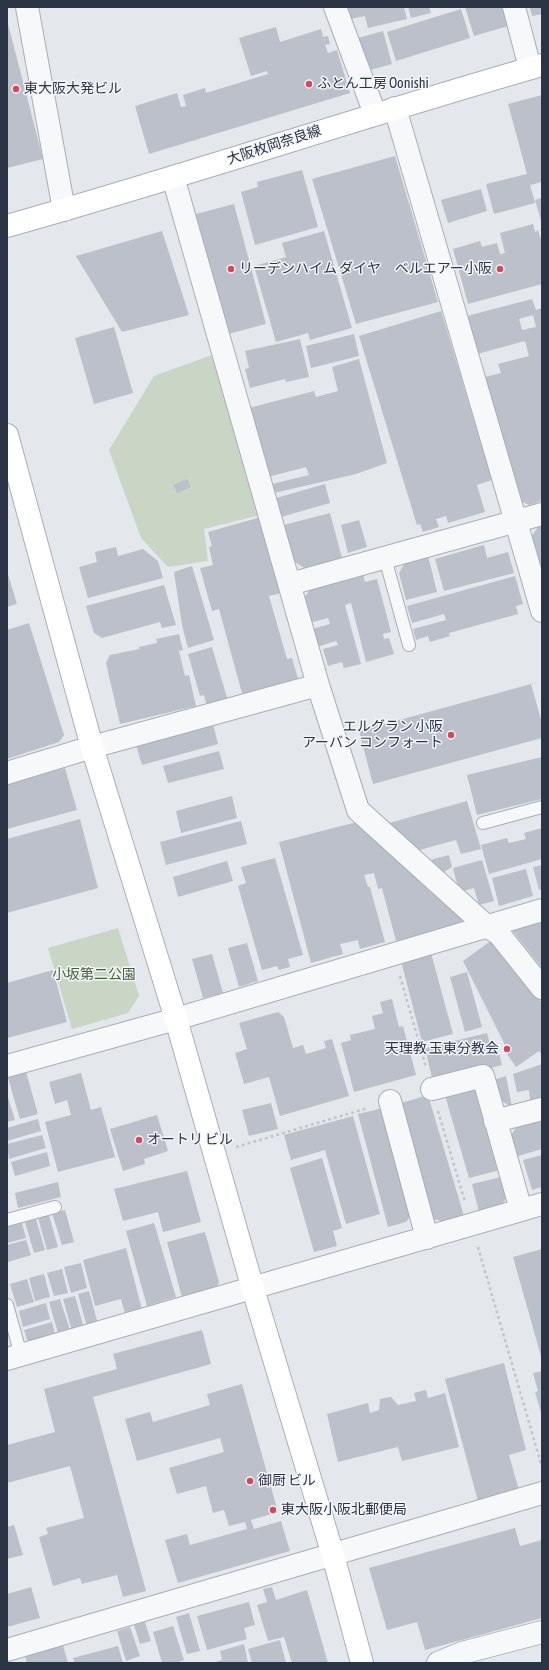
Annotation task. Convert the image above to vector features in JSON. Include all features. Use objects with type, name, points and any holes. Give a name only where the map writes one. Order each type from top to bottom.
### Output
[{"type":"street","points":[[28,7],[64,210]]},
{"type":"street","points":[[335,7],[385,111],[516,521],[542,611]]},
{"type":"street","points":[[514,7],[536,67]]},
{"type":"street","name":"大阪枚岡奈良線","points":[[7,226],[173,177],[385,111],[536,67]]},
{"type":"street","points":[[173,177],[318,684],[358,810],[485,925],[498,934],[542,988]]},
{"type":"street","points":[[7,435],[92,747],[176,1019],[253,1289],[333,1555],[362,1663]]},
{"type":"street","points":[[290,584],[542,514]]},
{"type":"street","points":[[7,773],[92,747],[318,684]]},
{"type":"street","points":[[7,1066],[176,1019],[485,925],[542,910]]},
{"type":"street","points":[[432,1089],[483,1076],[521,1210]]},
{"type":"street","points":[[390,1101],[427,1238]]},
{"type":"street","points":[[495,1122],[542,1108]]},
{"type":"street","points":[[14,1357],[253,1289],[542,1204]]},
{"type":"street","points":[[7,1650],[542,1493]]},
{"type":"street","points":[[438,1663],[462,1653],[542,1632]]},
{"type":"lane","points":[[385,558],[409,645]]},
{"type":"lane","points":[[483,823],[542,807]]},
{"type":"lane","points":[[7,1220],[55,1207]]},
{"type":"lane","points":[[7,1305],[14,1357]]},
{"type":"path","points":[[234,1148],[390,1101]]},
{"type":"green space","points":[[212,355],[260,515],[204,529],[208,561],[168,567],[141,538],[109,450],[154,376]]},
{"type":"green space","name":"小坂第二公園","points":[[118,928],[139,996],[128,1013],[72,1029],[48,948]]},
{"type":"building","points":[[348,7],[404,7],[407,19],[368,28],[365,16],[351,19]]},
{"type":"building","points":[[408,7],[429,7],[431,13],[411,18]]},
{"type":"building","points":[[465,7],[507,7],[512,25],[474,36]]},
{"type":"building","points":[[530,7],[542,7],[542,14],[532,16]]},
{"type":"building","points":[[461,9],[470,38],[396,61],[387,32]]},
{"type":"building","name":"東大阪大発ビル","points":[[7,20],[43,159],[7,168]]},
{"type":"building","points":[[276,27],[280,42],[321,29],[323,37],[328,36],[330,44],[325,45],[328,53],[337,50],[350,93],[149,154],[135,106],[177,93],[181,107],[186,106],[183,95],[205,88],[206,93],[268,74],[267,71],[251,76],[239,38]]},
{"type":"building","points":[[383,31],[392,64],[367,71],[358,38]]},
{"type":"building","points":[[542,95],[542,182],[530,185],[535,203],[494,214],[486,184],[527,174],[508,104]]},
{"type":"building","points":[[395,156],[438,302],[356,324],[312,179]]},
{"type":"building","points":[[302,170],[318,227],[255,245],[241,192],[258,187],[257,182]]},
{"type":"building","points":[[481,189],[487,211],[448,223],[441,200]]},
{"type":"building","points":[[542,198],[542,224],[535,200]]},
{"type":"building","name":"リーデンハイム ダイヤ","points":[[234,204],[266,324],[228,334],[196,214]]},
{"type":"building","name":"ベルエアー小阪","points":[[533,224],[535,232],[538,230],[542,243],[542,284],[468,304],[453,249],[480,241],[482,247],[497,243],[500,254],[505,253],[500,233]]},
{"type":"building","points":[[162,231],[189,315],[122,332],[76,256]]},
{"type":"building","points":[[324,231],[352,328],[310,340],[308,333],[276,342],[254,266],[286,257],[282,243]]},
{"type":"building","points":[[532,299],[536,310],[542,308],[542,501],[529,505],[522,502],[485,377],[501,373],[498,364],[529,356],[525,341],[477,354],[467,316]],"holes":[[[533,315],[536,327],[522,330],[519,319]]]},
{"type":"building","points":[[441,311],[492,480],[477,485],[485,512],[448,523],[446,516],[436,519],[439,527],[423,532],[420,524],[417,525],[359,336]]},
{"type":"building","points":[[114,327],[133,393],[94,404],[75,338]]},
{"type":"building","points":[[354,334],[359,356],[311,368],[306,346]]},
{"type":"building","points":[[300,339],[309,377],[286,382],[285,379],[250,388],[245,369],[249,368],[245,351]]},
{"type":"building","points":[[359,359],[387,463],[356,474],[274,493],[272,484],[309,475],[306,467],[268,477],[249,408],[314,391],[316,397],[338,391],[332,367]]},
{"type":"building","points":[[187,479],[191,487],[177,493],[173,485]]},
{"type":"building","points":[[325,484],[330,503],[281,517],[276,498]]},
{"type":"building","points":[[330,513],[342,558],[304,568],[294,561],[284,525]]},
{"type":"building","points":[[261,517],[281,593],[269,596],[287,659],[292,658],[299,682],[243,697],[219,609],[212,611],[200,568],[213,565],[209,547],[212,546],[208,532]]},
{"type":"building","points":[[359,520],[367,547],[348,553],[341,525]]},
{"type":"building","points":[[542,526],[542,571],[532,536],[538,527]]},
{"type":"building","points":[[484,545],[487,558],[508,552],[514,573],[444,591],[435,559]]},
{"type":"building","points":[[116,547],[118,556],[143,549],[158,561],[163,578],[88,598],[79,567],[97,562],[95,552]]},
{"type":"building","points":[[428,556],[437,592],[406,600],[399,573],[406,561]]},
{"type":"building","points":[[192,566],[214,640],[188,648],[182,625],[174,572]]},
{"type":"building","points":[[7,571],[17,604],[7,607]]},
{"type":"building","points":[[363,574],[365,582],[377,579],[391,632],[383,634],[384,639],[389,638],[394,654],[366,662],[351,603],[345,605],[361,664],[344,668],[342,662],[328,666],[323,649],[338,645],[336,641],[317,647],[312,629],[330,624],[328,618],[309,623],[303,600],[311,588]]},
{"type":"building","points":[[515,576],[523,604],[516,606],[518,614],[449,633],[450,636],[430,642],[428,636],[416,640],[413,629],[446,620],[444,614],[412,623],[407,606]]},
{"type":"building","points":[[164,585],[176,625],[162,628],[160,622],[102,638],[94,633],[86,606]]},
{"type":"building","points":[[29,623],[64,735],[59,742],[7,759],[7,630]]},
{"type":"building","points":[[179,634],[183,650],[179,651],[185,676],[189,675],[196,706],[120,724],[106,663],[110,655],[139,649],[139,647],[157,643],[156,639]]},
{"type":"building","points":[[212,647],[228,701],[207,707],[204,695],[200,696],[188,654]]},
{"type":"building","name":"エルグラン 小阪 アーバン コンフォート","points":[[531,684],[542,723],[542,738],[373,784],[359,731]]},
{"type":"building","points":[[213,724],[218,744],[142,765],[136,745]]},
{"type":"building","points":[[219,751],[224,769],[168,783],[163,766]]},
{"type":"building","points":[[542,757],[542,799],[477,815],[467,775]]},
{"type":"building","points":[[65,768],[77,810],[7,829],[7,784]]},
{"type":"building","points":[[232,796],[237,818],[181,833],[176,811]]},
{"type":"building","points":[[467,801],[481,849],[461,854],[456,840],[416,851],[389,823]]},
{"type":"building","points":[[80,819],[98,888],[7,913],[7,839]]},
{"type":"building","points":[[241,821],[247,844],[166,865],[160,842]]},
{"type":"building","points":[[357,822],[466,915],[465,923],[396,941],[382,888],[378,889],[374,873],[364,875],[368,887],[370,887],[385,942],[360,949],[358,940],[340,944],[343,954],[311,963],[279,842]]},
{"type":"building","points":[[542,828],[542,859],[489,874],[481,845],[507,838],[509,843],[526,839],[524,833]]},
{"type":"building","points":[[449,855],[452,867],[439,875],[426,861]]},
{"type":"building","points":[[275,858],[303,955],[288,959],[290,967],[279,970],[277,966],[262,970],[238,886],[246,883],[241,867]]},
{"type":"building","points":[[482,860],[494,901],[479,905],[474,888],[459,892],[453,868]]},
{"type":"building","points":[[227,861],[233,881],[178,897],[173,877]]},
{"type":"building","points":[[542,865],[542,889],[539,890],[533,867]]},
{"type":"building","points":[[526,869],[533,896],[499,906],[492,878]]},
{"type":"building","points":[[542,922],[542,968],[512,930]]},
{"type":"building","points":[[492,940],[542,1003],[542,1055],[539,1051],[516,1067],[505,1051],[507,1049],[463,961]]},
{"type":"building","points":[[247,943],[258,981],[239,987],[228,948]]},
{"type":"building","points":[[431,953],[453,1034],[422,1042],[401,961]]},
{"type":"building","points":[[212,954],[223,993],[203,998],[192,959]]},
{"type":"building","points":[[53,970],[67,1022],[7,1038],[7,983]]},
{"type":"building","points":[[467,972],[482,1027],[465,1032],[450,977]]},
{"type":"building","points":[[392,999],[399,1027],[403,1026],[416,1075],[354,1092],[341,1043],[351,1040],[350,1035],[375,1029],[372,1016],[383,1013],[380,1002]]},
{"type":"building","points":[[278,1012],[284,1017],[293,1048],[303,1045],[306,1054],[326,1048],[324,1041],[332,1039],[349,1096],[280,1116],[269,1077],[244,1084],[235,1053],[247,1049],[239,1023]]},
{"type":"building","points":[[487,1033],[492,1051],[498,1049],[502,1065],[433,1082],[425,1048]]},
{"type":"building","points":[[542,1064],[542,1098],[530,1101],[529,1090],[517,1092],[513,1074]]},
{"type":"building","points":[[26,1072],[38,1114],[20,1119],[8,1078]]},
{"type":"building","points":[[81,1073],[91,1110],[101,1107],[115,1157],[58,1172],[45,1122],[71,1115],[67,1100],[55,1104],[49,1082]]},
{"type":"building","points":[[506,1076],[512,1107],[498,1099],[493,1080]]},
{"type":"building","points":[[475,1083],[500,1170],[469,1178],[444,1092]]},
{"type":"building","points":[[7,1094],[15,1120],[7,1122]]},
{"type":"building","points":[[428,1095],[464,1216],[442,1221],[432,1219],[398,1104]]},
{"type":"building","points":[[271,1103],[278,1129],[249,1136],[242,1110]]},
{"type":"building","points":[[383,1108],[412,1213],[406,1222],[388,1227],[358,1114]]},
{"type":"building","name":"オートリ ビル","points":[[157,1115],[168,1151],[144,1159],[145,1164],[123,1171],[110,1129]]},
{"type":"building","points":[[353,1116],[380,1214],[346,1224],[325,1150],[291,1160],[284,1135]]},
{"type":"building","points":[[542,1117],[542,1149],[515,1157],[510,1137],[518,1124]]},
{"type":"building","points":[[38,1119],[41,1131],[7,1141],[7,1128]]},
{"type":"building","points":[[42,1135],[46,1148],[9,1159],[7,1144]]},
{"type":"building","points":[[47,1152],[50,1166],[15,1176],[11,1162]]},
{"type":"building","points":[[542,1155],[542,1187],[532,1190],[523,1160]]},
{"type":"building","points":[[322,1158],[342,1228],[333,1231],[337,1246],[314,1252],[290,1168]]},
{"type":"building","points":[[187,1171],[201,1222],[163,1232],[158,1212],[123,1221],[114,1189]]},
{"type":"building","points":[[501,1177],[506,1198],[501,1207],[479,1212],[472,1184]]},
{"type":"building","points":[[58,1182],[61,1197],[18,1208],[15,1193]]},
{"type":"building","points":[[65,1210],[74,1242],[62,1245],[52,1213]]},
{"type":"building","points":[[49,1215],[58,1247],[47,1250],[38,1218]]},
{"type":"building","points":[[36,1219],[45,1250],[34,1253],[25,1222]]},
{"type":"building","points":[[22,1223],[26,1238],[7,1243],[7,1227]]},
{"type":"building","points":[[154,1223],[176,1297],[147,1306],[126,1231]]},
{"type":"building","points":[[205,1232],[219,1282],[214,1293],[183,1301],[167,1242]]},
{"type":"building","points":[[26,1240],[31,1255],[8,1262],[7,1245]]},
{"type":"building","points":[[126,1248],[142,1310],[125,1314],[121,1299],[95,1306],[83,1260]]},
{"type":"building","points":[[542,1249],[542,1360],[513,1257]]},
{"type":"building","points":[[81,1263],[87,1288],[71,1293],[64,1267]]},
{"type":"building","points":[[62,1269],[68,1293],[54,1296],[47,1273]]},
{"type":"building","points":[[44,1274],[50,1297],[35,1301],[29,1278]]},
{"type":"building","points":[[27,1279],[34,1302],[17,1307],[10,1284]]},
{"type":"building","points":[[89,1291],[98,1324],[87,1327],[78,1294]]},
{"type":"building","points":[[75,1296],[84,1328],[72,1331],[63,1299]]},
{"type":"building","points":[[60,1299],[70,1330],[58,1333],[49,1302]]},
{"type":"building","points":[[46,1303],[50,1319],[23,1327],[19,1311]]},
{"type":"building","points":[[52,1322],[55,1334],[28,1342],[24,1330]]},
{"type":"building","points":[[202,1330],[211,1364],[93,1397],[146,1591],[123,1597],[117,1575],[82,1584],[80,1578],[53,1586],[39,1537],[48,1534],[46,1528],[84,1518],[70,1466],[7,1483],[7,1445],[55,1432],[44,1389],[117,1369],[113,1354]]},
{"type":"building","points":[[504,1363],[526,1450],[509,1455],[520,1494],[479,1505],[445,1379]]},
{"type":"building","points":[[542,1371],[542,1416],[535,1392],[538,1391],[533,1373]]},
{"type":"building","name":"御厨 ビル","points":[[242,1384],[278,1512],[251,1520],[254,1529],[281,1521],[290,1551],[178,1583],[165,1540],[187,1534],[190,1545],[247,1529],[245,1522],[229,1526],[224,1510],[213,1513],[206,1486],[177,1494],[169,1468],[224,1452],[220,1438],[137,1461],[125,1419],[150,1412],[153,1422],[210,1405],[207,1394]]},
{"type":"building","points":[[426,1390],[428,1398],[445,1393],[459,1447],[402,1461],[398,1447],[338,1462],[327,1414],[368,1403],[370,1413],[379,1410],[380,1399],[391,1397],[398,1405],[416,1401],[414,1393]]},
{"type":"building","points":[[14,1525],[23,1555],[7,1559],[7,1527]]},
{"type":"building","points":[[515,1528],[520,1546],[542,1540],[542,1618],[425,1650],[417,1622],[387,1630],[369,1568]]},
{"type":"building","points":[[31,1587],[40,1618],[7,1627],[7,1594]]},
{"type":"building","points":[[272,1587],[276,1600],[307,1590],[328,1663],[292,1663],[284,1637],[268,1641],[257,1605],[267,1602],[263,1589]]},
{"type":"building","points":[[249,1602],[255,1625],[244,1628],[247,1639],[207,1650],[197,1616]]},
{"type":"building","points":[[189,1613],[200,1651],[187,1654],[176,1617]]},
{"type":"building","points":[[145,1622],[151,1641],[140,1644],[134,1625]]},
{"type":"building","points":[[173,1626],[184,1660],[176,1663],[162,1663],[153,1632]]},
{"type":"building","points":[[130,1627],[140,1656],[126,1661],[117,1631]]},
{"type":"building","points":[[280,1640],[286,1663],[252,1663],[248,1649]]},
{"type":"building","points":[[244,1644],[248,1663],[213,1663],[222,1660],[220,1651]]},
{"type":"building","points":[[63,1645],[68,1663],[27,1663],[25,1656]]},
{"type":"building","points":[[118,1646],[123,1663],[75,1663],[73,1658]]},
{"type":"place","name":"ふとん工房 Oonishi","points":[[309,84]]},
{"type":"place","name":"東大阪大発ビル","points":[[16,89]]},
{"type":"place","name":"リーデンハイム ダイヤ","points":[[231,269]]},
{"type":"place","name":"ベルエアー小阪","points":[[500,269]]},
{"type":"place","name":"エルグラン 小阪 アーバン コンフォート","points":[[451,735]]},
{"type":"place","name":"天理教 玉東分教会","points":[[507,1049]]},
{"type":"place","name":"オートリ ビル","points":[[139,1140]]},
{"type":"place","name":"御厨 ビル","points":[[250,1481]]},
{"type":"place","name":"東大阪小阪北郵便局","points":[[273,1510]]}]
